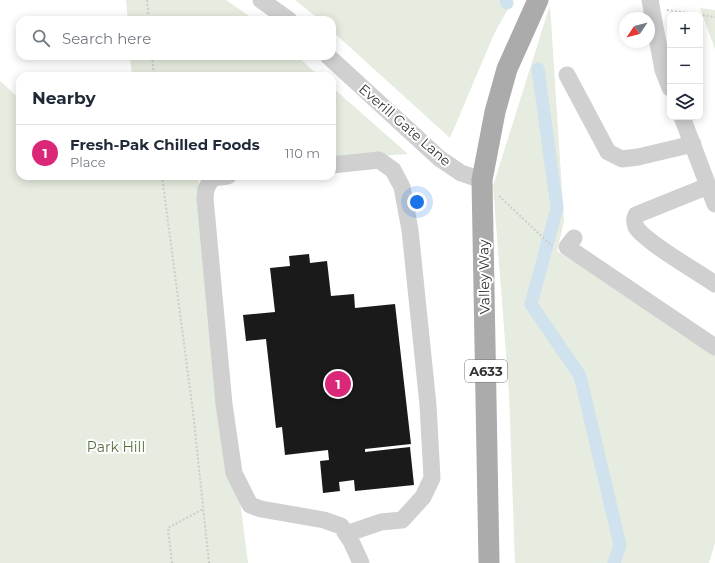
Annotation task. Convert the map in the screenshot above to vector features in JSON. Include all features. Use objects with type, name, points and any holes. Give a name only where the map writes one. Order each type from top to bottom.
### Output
[{"type":"main road","name":"Valley Way","points":[[489,563],[482,180],[494,112],[507,69],[538,0]]},
{"type":"street","points":[[261,0],[283,16]]},
{"type":"street","points":[[651,3],[663,70],[668,84]]},
{"type":"street","name":"Everill Gate Lane","points":[[332,60],[439,158],[460,173],[482,180]]},
{"type":"street","points":[[566,75],[608,152],[622,159],[638,157],[693,144]]},
{"type":"street","points":[[683,120],[715,204]]},
{"type":"street","points":[[336,165],[379,160],[394,170],[402,187],[410,230],[428,406],[432,478],[423,497],[402,520],[381,522],[346,534]]},
{"type":"street","points":[[211,180],[206,189],[205,198],[224,404],[234,473],[250,505],[261,509],[324,520],[341,526],[361,563]]},
{"type":"street","points":[[708,186],[636,215],[634,219],[636,226],[650,241],[715,284]]},
{"type":"street","points":[[574,238],[567,247],[715,347]]},
{"type":"path","points":[[147,0],[149,16]]},
{"type":"path","points":[[651,3],[715,17]]},
{"type":"path","points":[[152,60],[154,72]]},
{"type":"path","points":[[163,180],[194,412],[209,563]]},
{"type":"path","points":[[482,180],[557,251]]},
{"type":"path","points":[[172,563],[168,528],[203,510]]},
{"type":"green space","points":[[126,0],[226,0],[249,16],[128,16]]},
{"type":"green space","points":[[295,0],[513,0],[494,34],[450,138],[336,35],[336,16],[315,16]]},
{"type":"green space","points":[[550,5],[564,221],[557,251],[715,355],[715,543],[709,563],[515,563],[509,392],[493,186]]},
{"type":"green space","points":[[700,8],[715,10],[715,49],[703,16],[703,12],[701,12]]},
{"type":"green space","points":[[130,60],[301,60],[315,72],[132,72]]},
{"type":"green space","name":"Park Hill","points":[[0,81],[16,95],[16,180],[199,180],[248,563],[0,563]]},
{"type":"green space","points":[[336,91],[408,154],[336,159]]},
{"type":"building","points":[[309,254],[310,263],[327,261],[331,296],[354,294],[355,308],[395,304],[411,444],[365,449],[365,452],[410,447],[414,485],[355,491],[354,480],[339,482],[340,491],[323,493],[320,461],[329,460],[328,450],[285,455],[282,427],[276,428],[266,339],[246,341],[243,315],[275,312],[270,268],[290,266],[289,256]]},
{"type":"waterway","points":[[538,69],[557,208],[531,304],[580,376],[620,545],[614,563]]},
{"type":"place","name":"Fresh-Pak Chilled Foods","points":[[338,384]]}]
